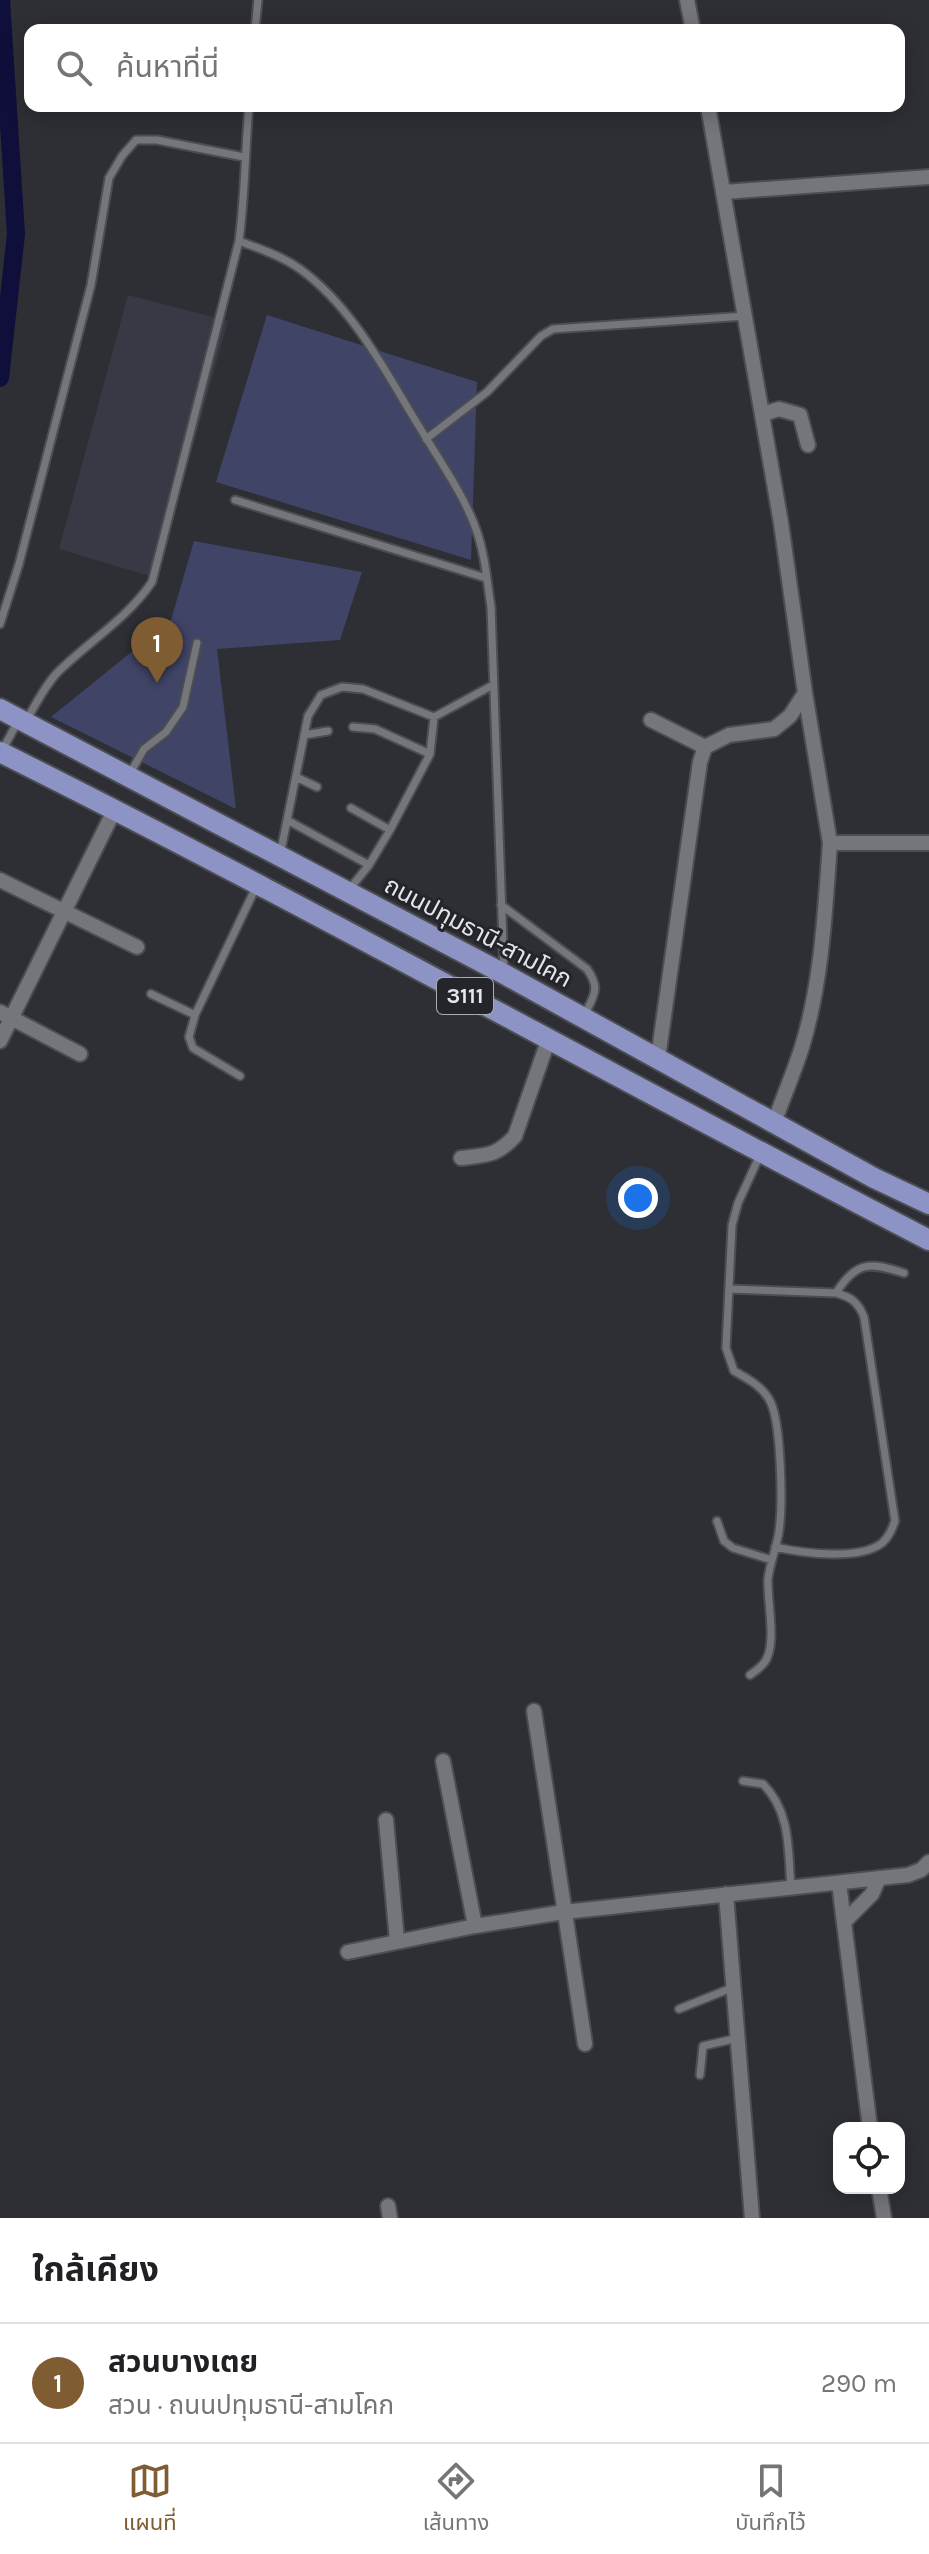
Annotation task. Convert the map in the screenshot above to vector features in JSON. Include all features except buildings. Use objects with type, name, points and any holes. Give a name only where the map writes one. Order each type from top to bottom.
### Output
[{"type":"main road","name":"ถนนปทุมธานี-สามโคก","points":[[0,709],[504,974],[874,1178],[929,1204]]},
{"type":"main road","name":"3111","points":[[0,753],[115,809],[548,1041],[929,1240]]},
{"type":"street","points":[[687,0],[692,24]]},
{"type":"street","points":[[709,112],[763,414],[830,843],[824,930],[813,998],[802,1046],[774,1123]]},
{"type":"street","points":[[724,192],[929,177]]},
{"type":"street","points":[[763,414],[779,409],[800,415],[808,445]]},
{"type":"street","points":[[658,1058],[700,762],[705,747],[729,735],[774,729],[790,716],[805,693]]},
{"type":"street","points":[[651,720],[705,747]]},
{"type":"street","points":[[0,1041],[6,1015],[64,911],[115,809]]},
{"type":"street","points":[[830,843],[929,843]]},
{"type":"street","points":[[0,880],[137,947]]},
{"type":"street","points":[[6,1015],[80,1054]]},
{"type":"street","points":[[461,1158],[493,1154],[504,1149],[515,1136],[548,1041]]},
{"type":"street","points":[[534,1711],[585,2044]]},
{"type":"street","points":[[443,1761],[475,1926]]},
{"type":"street","points":[[386,1820],[397,1941]]},
{"type":"street","points":[[348,1952],[475,1926],[564,1912],[908,1875],[921,1870],[929,1862]]},
{"type":"street","points":[[844,1922],[863,1906],[879,1878]]},
{"type":"street","points":[[839,1883],[869,2122]]},
{"type":"street","points":[[726,1894],[752,2218]]},
{"type":"street","points":[[880,2194],[884,2218]]},
{"type":"lane","points":[[256,24],[258,0]]},
{"type":"lane","points":[[0,753],[58,673],[139,601],[152,582],[239,241],[248,112]]},
{"type":"lane","points":[[0,624],[19,564],[91,285],[109,178],[136,140],[157,140],[244,157]]},
{"type":"lane","points":[[239,241],[281,257],[301,269],[336,302],[359,330],[456,488],[476,529],[491,607],[504,974]]},
{"type":"lane","points":[[426,439],[487,392],[541,336],[553,329],[746,316]]},
{"type":"lane","points":[[235,500],[486,578]]},
{"type":"lane","points":[[128,777],[144,749],[166,732],[183,707],[197,643]]},
{"type":"lane","points":[[280,857],[308,716],[321,695],[342,687],[363,689],[434,717],[493,685]]},
{"type":"lane","points":[[346,892],[369,865],[430,754],[434,717]]},
{"type":"lane","points":[[353,727],[375,729],[430,754]]},
{"type":"lane","points":[[304,735],[328,731]]},
{"type":"lane","points":[[296,777],[317,787]]},
{"type":"lane","points":[[351,808],[390,830]]},
{"type":"lane","points":[[287,820],[369,865]]},
{"type":"lane","points":[[240,1076],[193,1048],[189,1037],[195,1015],[257,885]]},
{"type":"lane","points":[[501,905],[587,969],[595,980],[596,990],[584,1018]]},
{"type":"lane","points":[[151,994],[195,1015]]},
{"type":"lane","points":[[750,1675],[768,1656],[768,1578],[781,1518],[778,1438],[772,1404],[753,1382],[734,1371],[726,1348],[732,1225],[738,1203],[761,1153]]},
{"type":"lane","points":[[836,1293],[855,1269],[882,1266],[904,1273]]},
{"type":"lane","points":[[729,1289],[836,1293],[850,1297],[860,1305],[864,1317],[895,1521],[889,1536],[881,1544],[865,1551],[817,1554],[775,1547]]},
{"type":"lane","points":[[717,1521],[724,1541],[733,1548],[772,1560]]},
{"type":"lane","points":[[743,1781],[763,1784],[780,1806],[787,1833],[791,1888]]},
{"type":"lane","points":[[679,2009],[734,1987]]},
{"type":"lane","points":[[700,2075],[703,2046],[738,2038]]},
{"type":"shaded area","points":[[128,295],[228,321],[156,578],[59,549]]},
{"type":"shaded area","points":[[267,315],[477,382],[471,560],[216,482]]},
{"type":"shaded area","points":[[194,541],[362,572],[340,640],[217,649],[236,809],[51,717],[171,620]]},
{"type":"waterway","points":[[0,378],[16,234],[1,0]]},
{"type":"place","name":"สวนบางเตย","points":[[157,683]]}]
